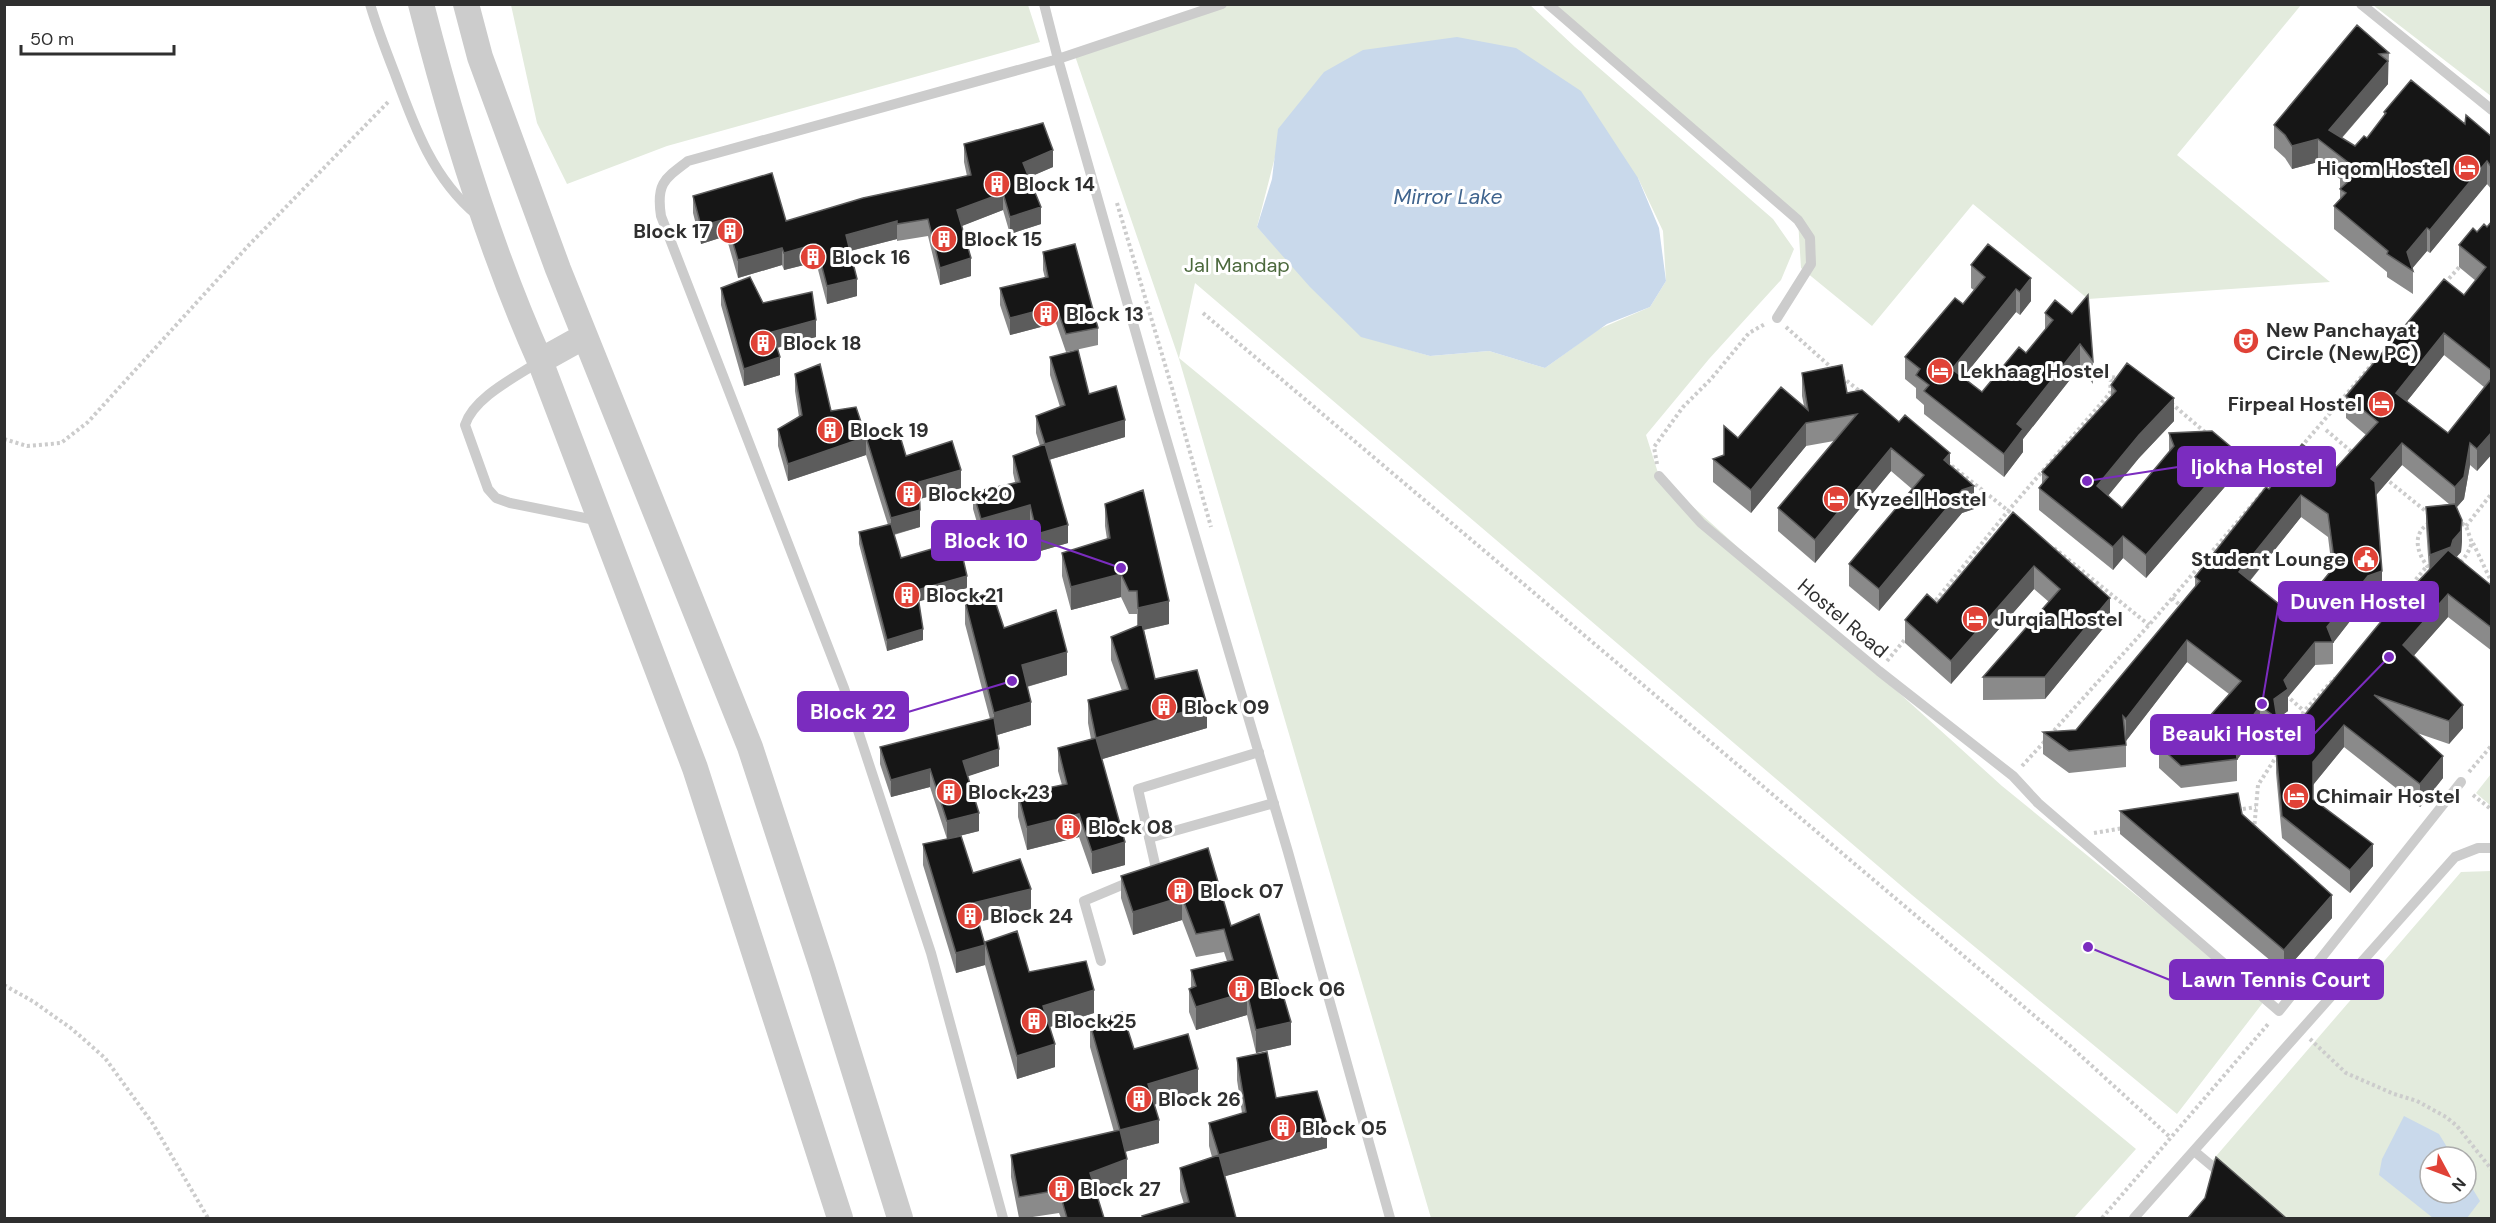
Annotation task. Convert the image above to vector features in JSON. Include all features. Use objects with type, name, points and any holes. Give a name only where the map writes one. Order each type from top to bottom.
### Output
[{"type":"street","points":[[421,4],[441,77],[511,297],[540,361],[695,768],[840,1218]]},
{"type":"street","points":[[466,4],[480,57],[585,336],[750,747],[822,967],[900,1218]]},
{"type":"street","points":[[540,361],[585,336]]},
{"type":"lane","points":[[370,4],[414,126],[433,164],[464,204],[487,223]]},
{"type":"lane","points":[[1044,4],[1274,803],[1390,1218]]},
{"type":"lane","points":[[1004,1218],[931,953],[844,688],[661,216],[658,198],[666,178],[688,161],[1058,59],[1222,4]]},
{"type":"lane","points":[[1548,4],[1798,220],[1810,238],[1811,264],[1777,318]]},
{"type":"lane","points":[[2361,4],[2492,110]]},
{"type":"lane","points":[[540,361],[480,402],[468,415],[465,424],[488,489],[496,498],[510,503],[600,521]]},
{"type":"lane","name":"Hostel Road","points":[[1659,476],[1701,523],[1879,671],[2013,776],[2038,803],[2279,1011]]},
{"type":"lane","points":[[1101,961],[1084,901],[1154,872],[1155,864],[1138,789],[1259,752]]},
{"type":"lane","points":[[2279,1011],[2461,782]]},
{"type":"lane","points":[[1149,838],[1274,803]]},
{"type":"lane","points":[[2134,1218],[2455,857],[2478,848],[2492,848]]},
{"type":"lane","points":[[2194,1151],[2230,1181]]},
{"type":"path","points":[[4,439],[27,446],[61,443],[88,422],[248,246],[400,89]]},
{"type":"path","points":[[2439,291],[2469,256]]},
{"type":"path","points":[[1203,313],[2069,1045],[2171,1138]]},
{"type":"path","points":[[1659,476],[1654,447],[1683,408],[1711,379],[1749,333],[1777,318],[1870,399]]},
{"type":"path","points":[[2013,776],[2149,626],[2410,321]]},
{"type":"path","points":[[1930,608],[2008,511],[2110,393],[2111,377],[2130,381]]},
{"type":"path","points":[[2166,399],[2211,437]]},
{"type":"path","points":[[2326,430],[2362,460]]},
{"type":"path","points":[[2229,453],[2269,485]]},
{"type":"path","points":[[1944,459],[2017,518]]},
{"type":"path","points":[[2380,474],[2434,518]]},
{"type":"path","points":[[2466,526],[2492,493]]},
{"type":"path","points":[[2427,566],[2421,558],[2417,544],[2422,527],[2434,518],[2452,517],[2466,526],[2492,583]]},
{"type":"path","points":[[2427,566],[2459,565],[2466,558],[2472,543]]},
{"type":"path","points":[[2052,547],[2149,626]]},
{"type":"path","points":[[2384,618],[2427,566]]},
{"type":"path","points":[[2172,598],[2189,613]]},
{"type":"path","points":[[1879,671],[1908,635]]},
{"type":"path","points":[[2295,729],[2304,711],[2341,671]]},
{"type":"path","points":[[2278,688],[2304,711]]},
{"type":"path","points":[[2461,782],[2492,745]]},
{"type":"path","points":[[2254,835],[2258,785],[2283,748]]},
{"type":"path","points":[[2473,795],[2492,810]]},
{"type":"path","points":[[2233,811],[2256,807]]},
{"type":"path","points":[[2076,836],[2132,827]]},
{"type":"path","points":[[4,985],[34,1002],[72,1029],[105,1058],[153,1124],[208,1218]]},
{"type":"path","points":[[2102,1218],[2279,1011]]},
{"type":"path","points":[[2301,1031],[2346,1073],[2394,1094],[2417,1101],[2446,1117],[2457,1126],[2492,1170]]},
{"type":"green space","points":[[511,5],[1028,5],[1040,42],[667,146],[567,184],[537,123]]},
{"type":"green space","name":"Jal Mandap","points":[[1222,5],[1530,5],[1773,219],[1794,249],[1781,280],[1709,359],[1646,435],[1659,476],[2002,786],[2265,1000],[2177,1114],[1912,895],[1195,283],[1179,358],[2136,1149],[2074,1218],[1431,1218],[1179,359],[1074,53]],"holes":[[[1284,122],[1638,178],[1663,231],[1666,281],[1650,307],[1599,329],[1545,368],[1489,351],[1430,356],[1361,336],[1326,302],[1257,227]]]},
{"type":"green space","points":[[1554,5],[2301,5],[2177,155],[2330,282],[2088,299],[1973,204],[1872,326],[1801,268],[1798,220]]},
{"type":"green space","points":[[2373,5],[2491,5],[2491,96]]},
{"type":"green space","points":[[2491,774],[2491,806],[2476,793]]},
{"type":"green space","points":[[2491,871],[2491,1218],[2277,1218],[2211,1162],[2461,872]]},
{"type":"water","name":"Mirror Lake","points":[[1457,37],[1516,48],[1581,91],[1638,178],[1659,228],[1666,281],[1650,307],[1607,324],[1545,368],[1489,351],[1430,356],[1361,337],[1310,287],[1257,227],[1272,179],[1278,129],[1324,72],[1363,50]]},
{"type":"water","points":[[2404,1116],[2439,1134],[2446,1145],[2418,1145],[2418,1205],[2477,1205],[2467,1218],[2433,1218],[2379,1175],[2382,1159]]},
{"type":"building","points":[[2357,25],[2389,53],[2379,54],[2388,61],[2329,130],[2355,146],[2364,136],[2367,138],[2386,113],[2384,112],[2411,80],[2465,124],[2466,115],[2492,137],[2492,168],[2487,161],[2430,230],[2427,228],[2407,252],[2413,271],[2387,254],[2388,251],[2334,206],[2346,193],[2340,189],[2351,179],[2340,170],[2349,163],[2318,139],[2292,146],[2285,135],[2274,125]]},
{"type":"building","points":[[1043,123],[1053,150],[1023,163],[1041,207],[1010,217],[1003,193],[957,210],[971,258],[940,268],[928,219],[897,224],[897,221],[846,235],[857,279],[827,286],[816,244],[784,253],[782,248],[738,260],[726,219],[701,226],[693,196],[772,173],[786,221],[863,198],[971,175],[964,144]]},
{"type":"building","points":[[2492,221],[2492,371],[2444,333],[2396,393],[2448,433],[2492,378],[2492,432],[2477,449],[2470,443],[2464,477],[2455,487],[2402,443],[2371,479],[2375,482],[2382,571],[2368,576],[2327,627],[2333,642],[2315,642],[2284,680],[2288,689],[2274,699],[2277,718],[2260,706],[2235,741],[2237,759],[2181,766],[2159,746],[2184,745],[2241,681],[2187,640],[2126,719],[2123,716],[2126,745],[2069,751],[2043,732],[2076,730],[2200,581],[2195,577],[2266,487],[2269,489],[2302,444],[2335,469],[2378,422],[2346,396],[2444,279],[2464,295],[2486,267],[2459,245],[2473,228],[2477,232],[2484,224],[2487,227]],"holes":[[[2301,495],[2328,514],[2335,566],[2294,616],[2239,572]]]},
{"type":"building","name":"Block 13","points":[[1075,244],[1098,328],[1066,334],[1056,306],[1010,318],[1000,288],[1048,277],[1043,252]]},
{"type":"building","points":[[1988,244],[2031,278],[2020,292],[2016,289],[1952,369],[1982,392],[2019,347],[2026,353],[2053,320],[2045,313],[2055,300],[2072,314],[2088,295],[2093,361],[2080,344],[2017,424],[2023,429],[2004,454],[1924,391],[1929,385],[1916,375],[1920,369],[1905,357],[1955,298],[1963,304],[1985,277],[1971,265]]},
{"type":"building","name":"Block 18","points":[[750,277],[763,303],[812,292],[816,320],[772,332],[780,357],[744,369],[721,288]]},
{"type":"building","points":[[1078,350],[1089,394],[1116,386],[1125,420],[1045,444],[1036,416],[1065,405],[1050,357]]},
{"type":"building","points":[[2127,363],[2174,398],[2139,435],[2097,486],[2122,508],[2174,446],[2169,433],[2212,431],[2236,451],[2146,555],[2123,536],[2113,547],[2039,488],[2048,477],[2042,472],[2116,391],[2111,385]]},
{"type":"building","name":"Block 19","points":[[820,364],[831,411],[856,407],[866,437],[788,464],[778,429],[802,415],[795,374]]},
{"type":"building","points":[[1842,365],[1847,393],[1862,390],[1899,422],[1905,415],[1950,453],[1944,460],[1974,486],[1962,490],[1879,589],[1849,564],[1924,475],[1891,448],[1815,540],[1778,508],[1857,414],[1806,423],[1751,490],[1713,459],[1724,455],[1724,426],[1738,438],[1781,387],[1808,410],[1802,373]]},
{"type":"building","name":"Block 20","points":[[897,426],[906,456],[952,441],[961,470],[919,482],[920,510],[891,518],[866,437]]},
{"type":"building","points":[[1045,444],[1068,525],[1037,534],[1030,505],[981,519],[973,492],[1020,482],[1013,456]]},
{"type":"building","points":[[1143,490],[1169,601],[1138,608],[1137,591],[1129,591],[1121,574],[1071,587],[1062,553],[1110,538],[1105,504]]},
{"type":"building","points":[[2455,504],[2462,520],[2461,531],[2453,540],[2451,547],[2430,555],[2426,507]]},
{"type":"building","name":"Jurqia Hostel","points":[[2013,512],[2110,598],[2045,677],[1983,677],[2060,589],[2034,566],[1951,661],[1905,620],[1927,594],[1937,603]]},
{"type":"building","name":"Block 21","points":[[891,524],[901,558],[959,541],[967,576],[917,590],[923,629],[887,640],[859,532]]},
{"type":"building","points":[[2448,550],[2492,586],[2492,628],[2448,594],[2403,645],[2463,705],[2449,721],[2374,695],[2443,756],[2420,784],[2344,725],[2313,762],[2313,799],[2373,844],[2350,870],[2282,816],[2276,750],[2388,613]]},
{"type":"building","points":[[992,592],[1004,628],[1056,610],[1067,652],[1022,665],[1031,702],[994,713],[965,601]]},
{"type":"building","points":[[1142,624],[1155,679],[1197,670],[1207,705],[1096,738],[1088,700],[1128,689],[1111,637]]},
{"type":"building","name":"Block 23","points":[[994,718],[999,749],[963,761],[979,813],[947,821],[930,769],[891,780],[880,747]]},
{"type":"building","points":[[1096,738],[1125,842],[1092,852],[1079,814],[1027,827],[1018,794],[1067,784],[1058,748]]},
{"type":"building","points":[[2238,793],[2242,814],[2332,895],[2284,950],[2120,811]]},
{"type":"building","points":[[961,836],[973,873],[1020,859],[1031,889],[973,903],[985,945],[956,953],[923,844]]},
{"type":"building","points":[[1208,848],[1231,926],[1259,914],[1291,1022],[1256,1030],[1247,992],[1196,1007],[1189,989],[1196,986],[1191,970],[1233,960],[1224,929],[1196,934],[1182,897],[1133,912],[1121,876]]},
{"type":"building","points":[[1017,931],[1029,972],[1086,961],[1094,990],[1043,1006],[1055,1044],[1017,1056],[985,942]]},
{"type":"building","name":"Block 26","points":[[1122,1012],[1134,1049],[1188,1034],[1198,1069],[1148,1084],[1159,1120],[1120,1130],[1090,1024]]},
{"type":"building","points":[[1267,1052],[1276,1098],[1317,1091],[1327,1125],[1219,1155],[1209,1123],[1246,1112],[1237,1058]]},
{"type":"building","points":[[1120,1130],[1127,1159],[1090,1173],[1104,1218],[1067,1218],[1059,1190],[1019,1197],[1011,1155]]},
{"type":"building","points":[[1219,1155],[1236,1218],[1143,1218],[1142,1216],[1189,1202],[1180,1168]]},
{"type":"building","points":[[2216,1157],[2286,1218],[2188,1218],[2205,1198]]},
{"type":"place","name":"Hiqom Hostel","points":[[2467,168]]},
{"type":"place","name":"Block 14","points":[[997,184]]},
{"type":"place","name":"Block 17","points":[[730,231]]},
{"type":"place","name":"Block 15","points":[[944,239]]},
{"type":"place","name":"Block 16","points":[[813,257]]},
{"type":"place","name":"Block 13","points":[[1046,314]]},
{"type":"place","name":"New Panchayat Circle (New PC)","points":[[2246,341]]},
{"type":"place","name":"Block 18","points":[[763,343]]},
{"type":"place","name":"Lekhaag Hostel","points":[[1940,371]]},
{"type":"place","name":"Firpeal Hostel","points":[[2381,404]]},
{"type":"place","name":"Block 19","points":[[830,430]]},
{"type":"place","name":"Ijokha Hostel","points":[[2087,481]]},
{"type":"place","name":"Block 20","points":[[909,494]]},
{"type":"place","name":"Kyzeel Hostel","points":[[1836,499]]},
{"type":"place","name":"Student Lounge","points":[[2366,559]]},
{"type":"place","name":"Block 10","points":[[1121,568]]},
{"type":"place","name":"Block 21","points":[[907,595]]},
{"type":"place","name":"Jurqia Hostel","points":[[1975,619]]},
{"type":"place","name":"Beauki Hostel","points":[[2389,657]]},
{"type":"place","name":"Block 22","points":[[1012,681]]},
{"type":"place","name":"Duven Hostel","points":[[2262,704]]},
{"type":"place","name":"Block 09","points":[[1164,707]]},
{"type":"place","name":"Block 23","points":[[949,792]]},
{"type":"place","name":"Chimair Hostel","points":[[2296,796]]},
{"type":"place","name":"Block 08","points":[[1068,827]]},
{"type":"place","name":"Block 07","points":[[1180,891]]},
{"type":"place","name":"Block 24","points":[[970,916]]},
{"type":"place","name":"Lawn Tennis Court","points":[[2088,947]]},
{"type":"place","name":"Block 06","points":[[1241,989]]},
{"type":"place","name":"Block 25","points":[[1034,1021]]},
{"type":"place","name":"Block 26","points":[[1139,1099]]},
{"type":"place","name":"Block 05","points":[[1283,1128]]},
{"type":"place","name":"Block 27","points":[[1061,1189]]}]
